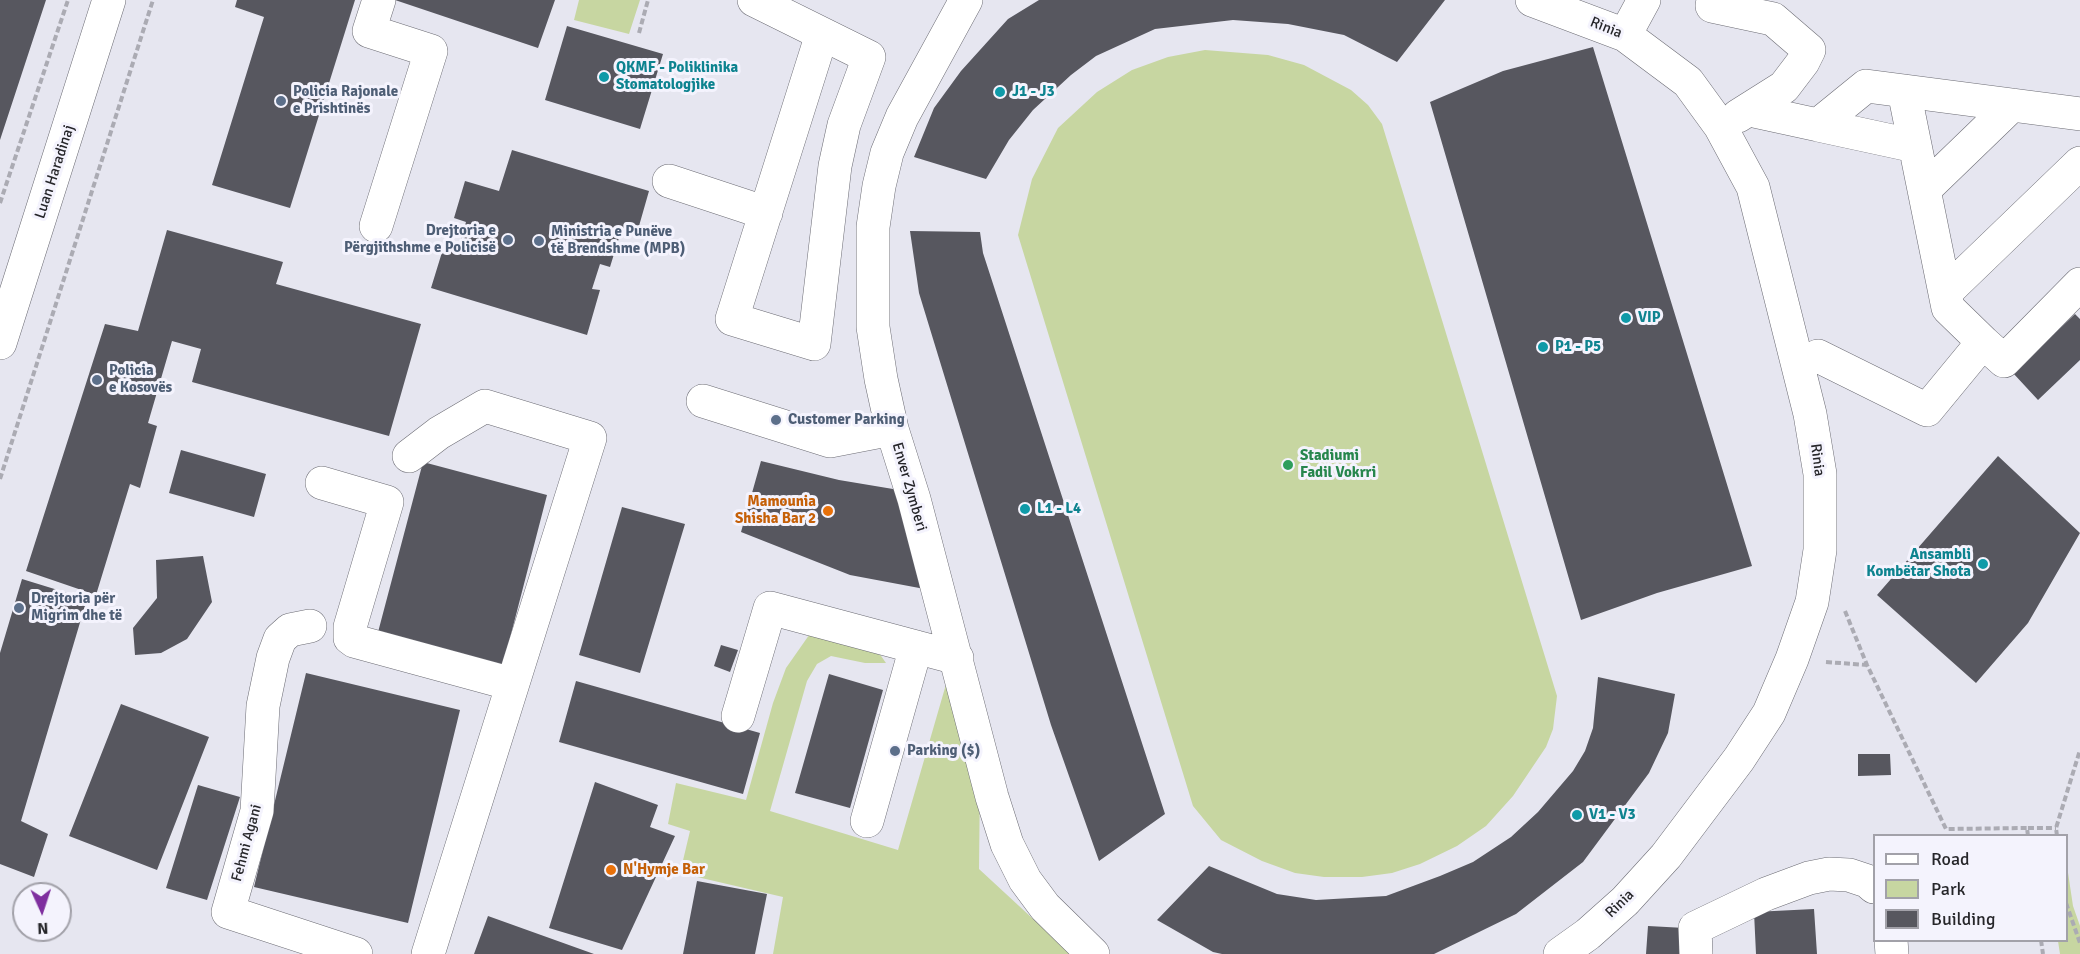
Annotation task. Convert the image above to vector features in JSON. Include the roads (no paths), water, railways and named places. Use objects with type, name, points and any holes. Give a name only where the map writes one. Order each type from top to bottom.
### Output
[{"type":"street","name":"Luan Haradinaj","points":[[0,343],[109,0]]},
{"type":"street","points":[[376,226],[431,51],[369,32],[379,0]]},
{"type":"street","points":[[754,0],[869,57],[844,124],[835,166],[814,344],[732,319],[822,34]]},
{"type":"street","name":"Enver Zymberi","points":[[966,0],[902,117],[887,153],[873,227],[873,327],[881,380],[892,429],[914,499],[1007,844],[1024,880],[1045,907],[1093,954]]},
{"type":"street","name":"Rinia","points":[[1532,0],[1625,35],[1688,81],[1720,126],[1753,187],[1810,414],[1820,474],[1820,550],[1812,602],[1792,659],[1769,712],[1739,759],[1666,856],[1625,901],[1588,934],[1560,954]]},
{"type":"street","points":[[1625,35],[1644,0]]},
{"type":"street","points":[[1713,0],[1712,6],[1761,8],[1809,50],[1784,87],[1720,126]]},
{"type":"street","points":[[1818,125],[1866,87],[2080,114]]},
{"type":"street","points":[[1904,91],[1948,308],[2004,361],[2080,284]]},
{"type":"street","points":[[1924,190],[2012,105]]},
{"type":"street","points":[[1749,110],[1915,147]]},
{"type":"street","points":[[1945,293],[2080,163]]},
{"type":"street","points":[[669,181],[766,213]]},
{"type":"street","points":[[1818,356],[1927,410],[1983,342]]},
{"type":"street","points":[[703,401],[830,441],[892,429]]},
{"type":"street","points":[[410,456],[439,433],[485,406],[590,438],[428,954]]},
{"type":"street","points":[[322,483],[387,502],[350,627],[350,638],[512,684]]},
{"type":"street","points":[[738,717],[770,608],[957,658]]},
{"type":"street","name":"Fehmi Agani","points":[[310,626],[290,630],[280,639],[273,658],[263,706],[261,777],[257,811],[228,912],[356,954]]},
{"type":"street","points":[[867,821],[916,647]]},
{"type":"street","points":[[1696,954],[1695,928],[1766,894],[1809,878],[1829,874],[1849,874],[1873,886]]},
{"type":"place","name":"QKMF - Poliklinika Stomatologjike","points":[[604,77]]},
{"type":"place","name":"J1 - J3","points":[[1000,92]]},
{"type":"place","name":"Policia Rajonale e Prishtinës","points":[[281,101]]},
{"type":"place","name":"Drejtoria e Përgjithshme e Policisë","points":[[508,240]]},
{"type":"place","name":"Ministria e Punëve të Brendshme (MPB)","points":[[539,241]]},
{"type":"place","name":"VIP","points":[[1626,318]]},
{"type":"place","name":"P1 - P5","points":[[1543,347]]},
{"type":"place","name":"Policia e Kosovës","points":[[97,380]]},
{"type":"place","name":"Customer Parking","points":[[776,420]]},
{"type":"place","name":"Stadiumi Fadil Vokrri","points":[[1288,465]]},
{"type":"place","name":"L1 - L4","points":[[1025,509]]},
{"type":"place","name":"Mamounia Shisha Bar 2","points":[[828,511]]},
{"type":"place","name":"Ansambli Kombëtar Shota","points":[[1983,564]]},
{"type":"place","name":"Drejtoria për Migrim dhe të","points":[[19,608]]},
{"type":"place","name":"Parking ($)","points":[[895,751]]},
{"type":"place","name":"V1 - V3","points":[[1577,815]]},
{"type":"place","name":"N'Hymje Bar","points":[[611,870]]}]
